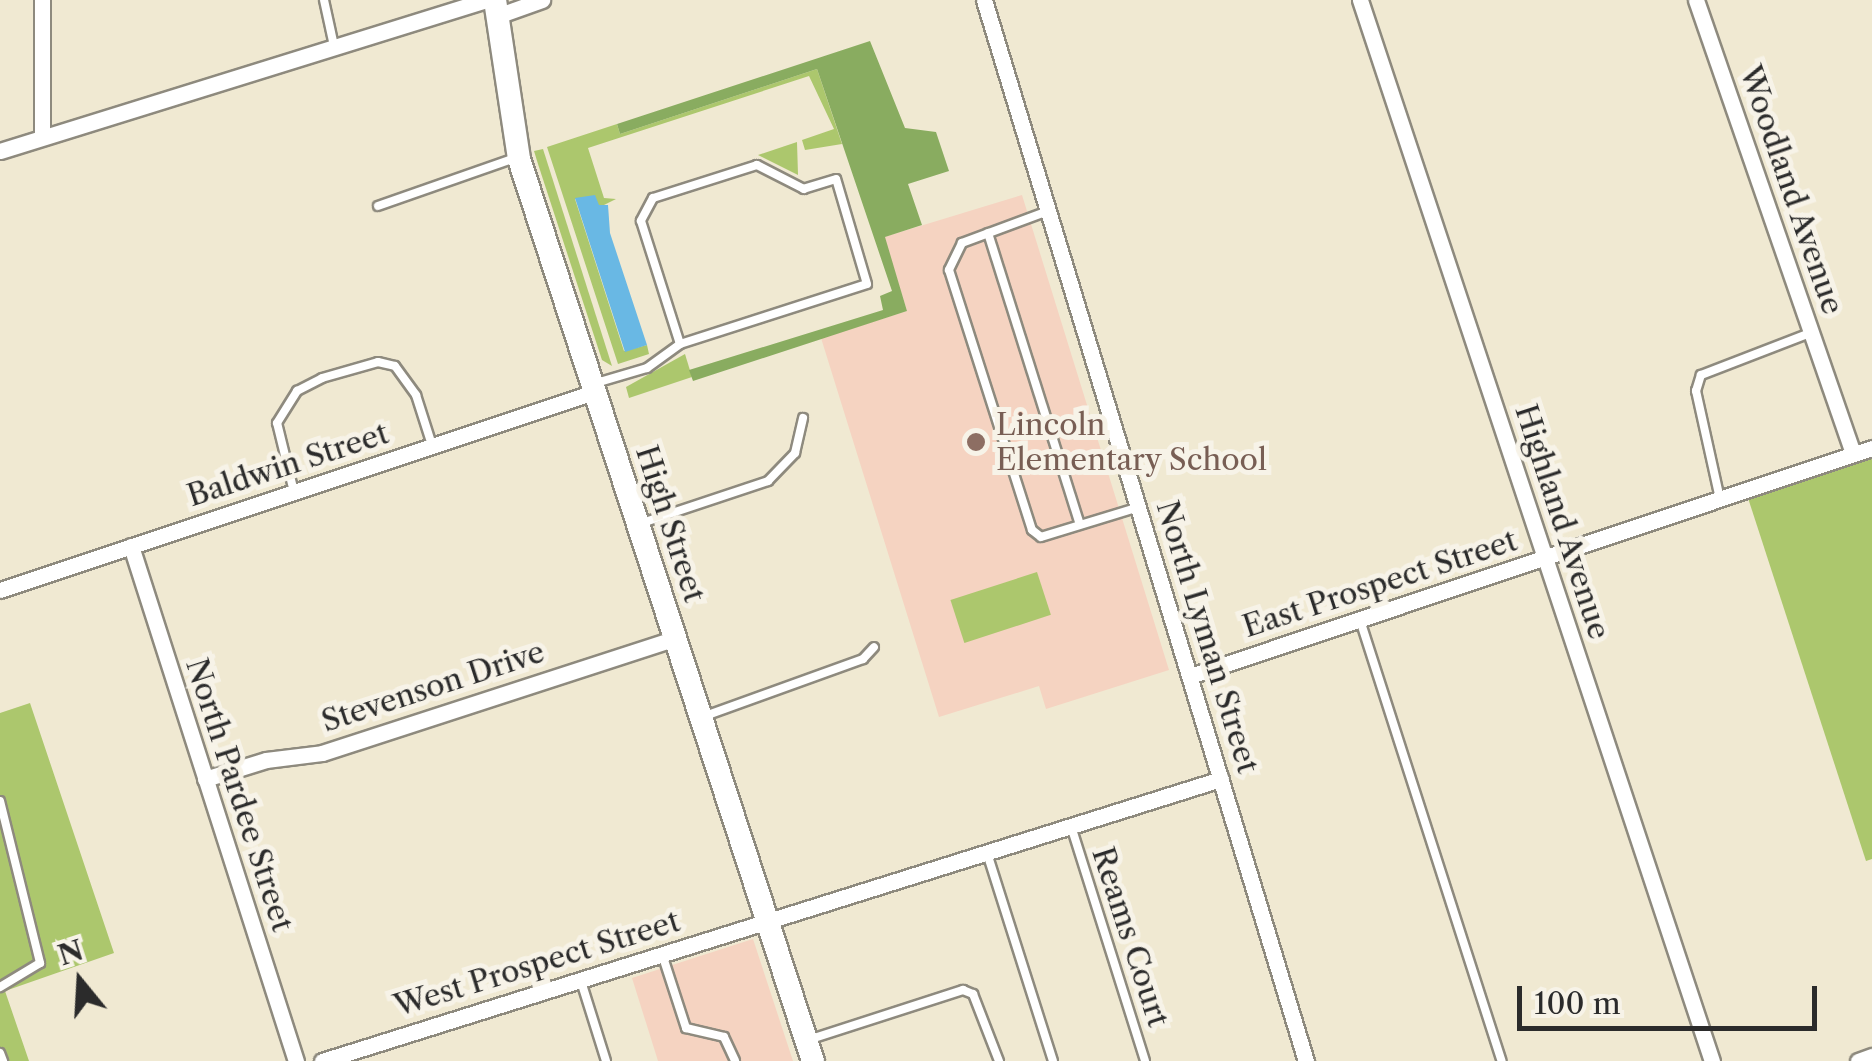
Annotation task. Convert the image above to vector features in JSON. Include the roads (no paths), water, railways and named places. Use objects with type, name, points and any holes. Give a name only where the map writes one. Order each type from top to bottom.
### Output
[{"type":"main road","name":"High Street","points":[[493,5],[519,156],[811,1056]]},
{"type":"street","points":[[42,0],[42,136]]},
{"type":"street","points":[[0,152],[334,46],[493,5],[542,0]]},
{"type":"street","name":"North Lyman Street","points":[[984,0],[1306,1061]]},
{"type":"street","name":"Highland Avenue","points":[[1360,0],[1712,1061]]},
{"type":"street","name":"Woodland Avenue","points":[[1696,0],[1853,454]]},
{"type":"street","name":"Baldwin Street","points":[[0,590],[593,388]]},
{"type":"street","name":"East Prospect Street","points":[[1190,676],[1872,448]]},
{"type":"street","name":"North Pardee Street","points":[[131,546],[296,1061]]},
{"type":"street","name":"Stevenson Drive","points":[[205,779],[266,760],[322,753],[676,638]]},
{"type":"street","points":[[768,920],[1221,780]]},
{"type":"street","name":"West Prospect Street","points":[[322,1061],[768,920]]},
{"type":"street","points":[[1858,1061],[1872,1056]]},
{"type":"lane","points":[[324,0],[334,46]]},
{"type":"lane","points":[[378,206],[519,156]]},
{"type":"lane","points":[[593,388],[647,368],[680,344],[867,284],[836,179],[804,189],[757,165],[653,198],[641,221],[680,344]]},
{"type":"lane","points":[[1048,211],[962,243],[949,270],[1032,530],[1041,537],[1139,507]]},
{"type":"lane","points":[[988,233],[1080,524]]},
{"type":"lane","points":[[1720,499],[1696,391],[1701,375],[1811,333]]},
{"type":"lane","points":[[294,492],[277,423],[297,390],[322,378],[378,362],[396,366],[416,395],[432,446]]},
{"type":"lane","points":[[637,524],[768,480],[795,453],[803,418]]},
{"type":"lane","points":[[1360,620],[1502,1061]]},
{"type":"lane","points":[[701,718],[863,659],[874,647]]},
{"type":"lane","points":[[0,801],[40,962],[0,987]]},
{"type":"lane","name":"Reams Court","points":[[1071,826],[1146,1061]]},
{"type":"lane","points":[[987,854],[1052,1061]]},
{"type":"lane","points":[[662,954],[686,1028],[724,1038],[735,1061]]},
{"type":"lane","points":[[580,978],[606,1061]]},
{"type":"lane","points":[[811,1056],[963,990],[973,994],[999,1061]]},
{"type":"lane","points":[[0,1053],[3,1061]]},
{"type":"water","points":[[595,195],[599,205],[608,205],[610,233],[647,345],[625,352],[575,198]]},
{"type":"place","name":"Lincoln Elementary School","points":[[976,442]]}]
